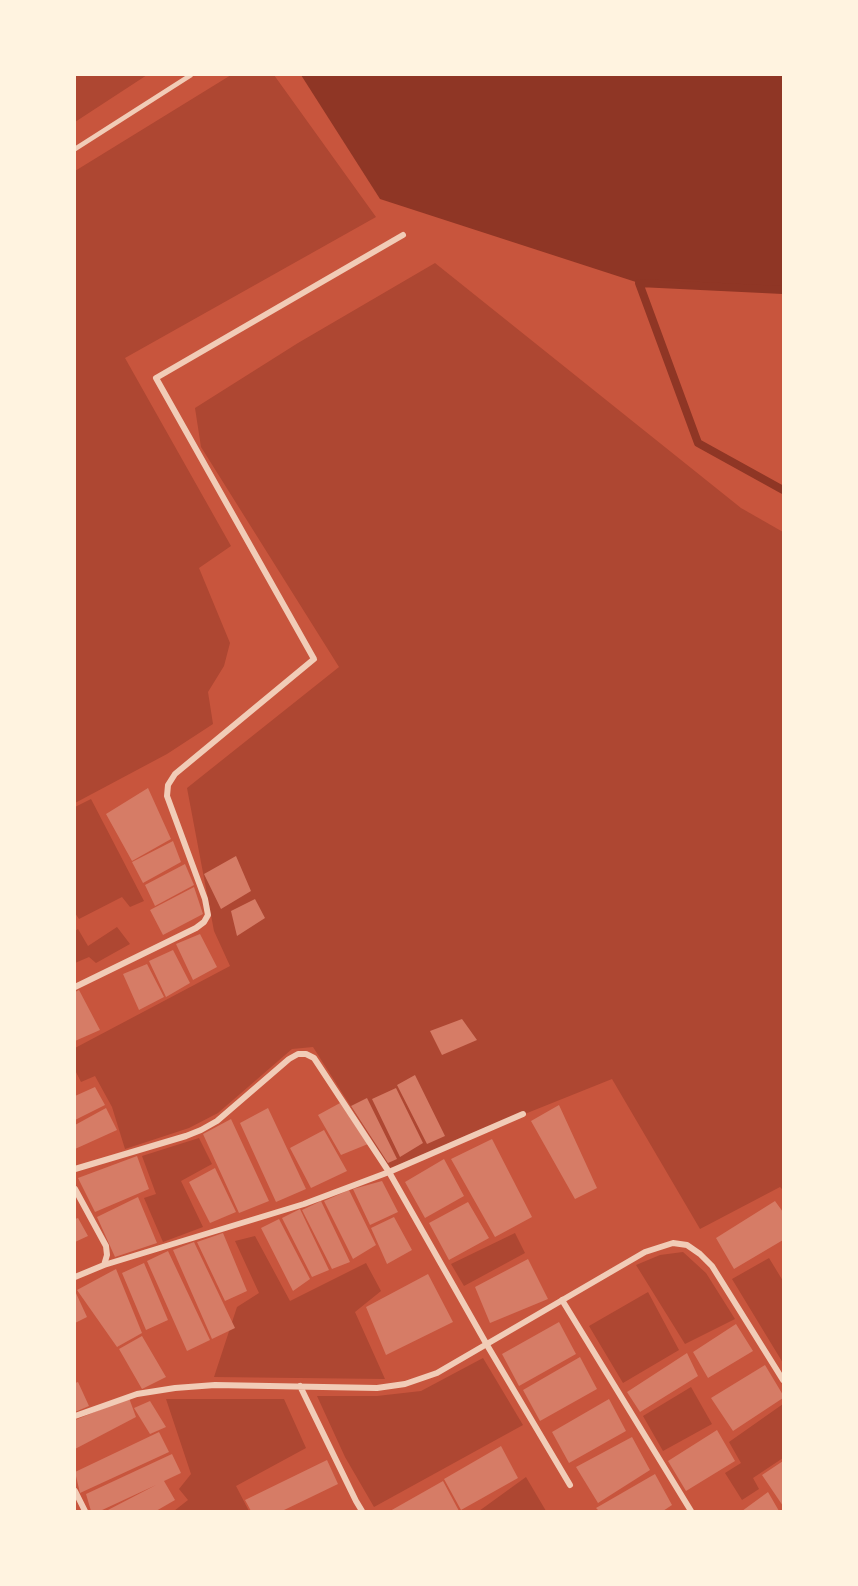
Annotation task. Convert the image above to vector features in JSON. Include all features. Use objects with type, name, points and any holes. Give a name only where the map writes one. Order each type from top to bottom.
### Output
[{"type":"street","points":[[75,987],[196,928],[204,921],[207,915],[205,899],[166,796],[168,784],[175,774],[314,659],[156,378],[403,235]]},
{"type":"street","points":[[75,1169],[201,1130],[217,1121],[298,1054],[306,1054],[314,1058],[389,1172],[570,1485]]},
{"type":"street","points":[[75,1277],[104,1265],[304,1204],[389,1172],[523,1114]]},
{"type":"street","points":[[75,1189],[106,1246],[107,1255],[104,1265]]},
{"type":"street","points":[[75,1416],[136,1394],[215,1384],[377,1388],[405,1384],[437,1373],[645,1252],[673,1242],[687,1245],[712,1266],[783,1380]]},
{"type":"street","points":[[562,1300],[691,1511]]},
{"type":"street","points":[[300,1386],[362,1511]]},
{"type":"street","points":[[75,1491],[85,1511]]},
{"type":"lane","points":[[75,149],[191,75]]},
{"type":"shaded area","points":[[75,75],[147,75],[75,122]]},
{"type":"shaded area","points":[[231,75],[274,75],[376,217],[125,358],[231,546],[199,568],[230,643],[224,666],[208,692],[213,724],[167,754],[75,803],[75,171]]},
{"type":"shaded area","points":[[301,75],[783,75],[783,290],[639,283],[380,199]]},
{"type":"shaded area","points":[[435,263],[741,508],[783,532],[783,1190],[780,1187],[700,1229],[612,1079],[390,1168],[313,1047],[292,1049],[218,1113],[189,1128],[125,1149],[112,1107],[95,1076],[81,1082],[75,1070],[75,1048],[230,966],[214,931],[187,788],[339,667],[201,447],[195,408],[298,343]]},
{"type":"shaded area","points":[[91,799],[144,901],[130,907],[122,897],[79,919],[75,913],[75,807]]},
{"type":"shaded area","points":[[117,927],[130,944],[96,963],[89,957],[75,963],[75,931],[78,929],[88,946]]},
{"type":"shaded area","points":[[199,1138],[212,1164],[181,1181],[203,1227],[163,1242],[144,1198],[156,1194],[142,1156]]},
{"type":"shaded area","points":[[515,1233],[525,1253],[464,1286],[451,1264]]},
{"type":"shaded area","points":[[255,1236],[290,1301],[366,1263],[381,1291],[355,1312],[385,1379],[214,1377],[237,1307],[259,1293],[235,1241]]},
{"type":"shaded area","points":[[683,1252],[706,1273],[735,1319],[685,1344],[636,1265],[660,1255]]},
{"type":"shaded area","points":[[769,1258],[783,1281],[783,1363],[732,1279]]},
{"type":"shaded area","points":[[648,1292],[679,1350],[623,1383],[589,1326]]},
{"type":"shaded area","points":[[483,1358],[523,1425],[374,1507],[345,1457],[317,1396],[377,1396],[421,1391]]},
{"type":"shaded area","points":[[691,1387],[712,1424],[663,1451],[643,1416]]},
{"type":"shaded area","points":[[166,1399],[284,1399],[306,1448],[236,1486],[249,1511],[174,1511],[188,1500],[179,1489],[191,1474]]},
{"type":"shaded area","points":[[783,1404],[783,1458],[753,1478],[759,1489],[742,1500],[725,1473],[741,1463],[729,1442]]},
{"type":"shaded area","points":[[526,1477],[546,1511],[479,1511]]},
{"type":"building","points":[[148,788],[171,839],[132,861],[106,814]]},
{"type":"building","points":[[173,841],[181,862],[143,883],[132,862]]},
{"type":"building","points":[[236,856],[251,891],[221,909],[204,874]]},
{"type":"building","points":[[185,864],[194,885],[155,906],[145,885]]},
{"type":"building","points":[[194,887],[203,914],[163,935],[150,910]]},
{"type":"building","points":[[255,899],[265,918],[237,936],[231,911]]},
{"type":"building","points":[[200,934],[217,967],[193,980],[176,944]]},
{"type":"building","points":[[173,950],[190,983],[166,997],[149,961]]},
{"type":"building","points":[[147,964],[164,997],[139,1010],[123,974]]},
{"type":"building","points":[[79,990],[100,1030],[75,1041],[75,992]]},
{"type":"building","points":[[462,1019],[477,1040],[442,1055],[430,1031]]},
{"type":"building","points":[[415,1075],[445,1136],[427,1144],[397,1085]]},
{"type":"building","points":[[95,1087],[105,1105],[75,1120],[75,1096]]},
{"type":"building","points":[[396,1088],[423,1143],[400,1157],[372,1099]]},
{"type":"building","points":[[367,1098],[397,1159],[388,1163],[351,1106]]},
{"type":"building","points":[[340,1103],[368,1144],[341,1155],[318,1115]]},
{"type":"building","points":[[559,1105],[597,1188],[575,1199],[531,1121]]},
{"type":"building","points":[[106,1108],[117,1130],[75,1149],[75,1125]]},
{"type":"building","points":[[268,1108],[306,1189],[276,1202],[240,1123]]},
{"type":"building","points":[[231,1119],[269,1201],[239,1213],[203,1134]]},
{"type":"building","points":[[324,1130],[347,1171],[311,1188],[290,1148]]},
{"type":"building","points":[[492,1139],[532,1217],[495,1237],[451,1159]]},
{"type":"building","points":[[137,1156],[149,1189],[95,1212],[78,1178]]},
{"type":"building","points":[[444,1159],[464,1196],[425,1218],[405,1182]]},
{"type":"building","points":[[215,1168],[236,1212],[210,1223],[189,1182]]},
{"type":"building","points":[[382,1181],[398,1212],[370,1225],[353,1189]]},
{"type":"building","points":[[349,1190],[376,1245],[353,1259],[324,1201]]},
{"type":"building","points":[[138,1197],[157,1243],[115,1257],[97,1217]]},
{"type":"building","points":[[321,1201],[350,1262],[332,1269],[302,1210]]},
{"type":"building","points":[[775,1201],[783,1212],[783,1240],[734,1269],[716,1238]]},
{"type":"building","points":[[468,1202],[489,1238],[449,1260],[429,1223]]},
{"type":"building","points":[[300,1209],[329,1270],[312,1277],[282,1218]]},
{"type":"building","points":[[394,1217],[412,1250],[387,1264],[371,1228]]},
{"type":"building","points":[[78,1218],[88,1236],[75,1242],[75,1219]]},
{"type":"building","points":[[279,1219],[310,1279],[293,1291],[261,1228]]},
{"type":"building","points":[[223,1233],[247,1291],[225,1301],[197,1242]]},
{"type":"building","points":[[194,1242],[235,1328],[212,1339],[173,1250]]},
{"type":"building","points":[[168,1251],[210,1340],[187,1351],[147,1261]]},
{"type":"building","points":[[528,1259],[548,1299],[490,1323],[475,1287]]},
{"type":"building","points":[[144,1263],[168,1320],[146,1330],[122,1273]]},
{"type":"building","points":[[116,1269],[142,1333],[117,1347],[77,1290]]},
{"type":"building","points":[[428,1274],[453,1322],[386,1355],[366,1307]]},
{"type":"building","points":[[75,1291],[87,1317],[75,1323]]},
{"type":"building","points":[[559,1322],[576,1354],[519,1386],[502,1354]]},
{"type":"building","points":[[736,1324],[753,1351],[708,1378],[693,1352]]},
{"type":"building","points":[[142,1336],[166,1377],[142,1389],[119,1349]]},
{"type":"building","points":[[687,1353],[698,1376],[640,1412],[627,1392]]},
{"type":"building","points":[[580,1357],[597,1389],[540,1421],[523,1390]]},
{"type":"building","points":[[765,1365],[783,1398],[733,1431],[711,1398]]},
{"type":"building","points":[[78,1382],[89,1406],[75,1412],[75,1383]]},
{"type":"building","points":[[129,1398],[136,1417],[75,1449],[75,1420]]},
{"type":"building","points":[[609,1399],[626,1431],[569,1463],[552,1432]]},
{"type":"building","points":[[150,1401],[166,1427],[150,1434],[134,1408]]},
{"type":"building","points":[[717,1430],[735,1461],[686,1491],[668,1461]]},
{"type":"building","points":[[159,1432],[169,1452],[80,1493],[75,1472]]},
{"type":"building","points":[[632,1437],[650,1470],[598,1503],[576,1467]]},
{"type":"building","points":[[501,1446],[518,1478],[461,1510],[444,1479]]},
{"type":"building","points":[[172,1454],[181,1473],[164,1481],[175,1500],[156,1511],[106,1511],[156,1485],[100,1511],[91,1511],[86,1494]]},
{"type":"building","points":[[327,1460],[338,1484],[282,1511],[251,1511],[245,1500]]},
{"type":"building","points":[[783,1461],[783,1506],[762,1475]]},
{"type":"building","points":[[655,1474],[672,1505],[663,1511],[599,1511],[596,1508]]},
{"type":"building","points":[[443,1481],[459,1511],[390,1511]]},
{"type":"building","points":[[768,1492],[779,1511],[742,1511]]},
{"type":"waterway","points":[[783,290],[639,283],[698,443],[783,490]]}]
